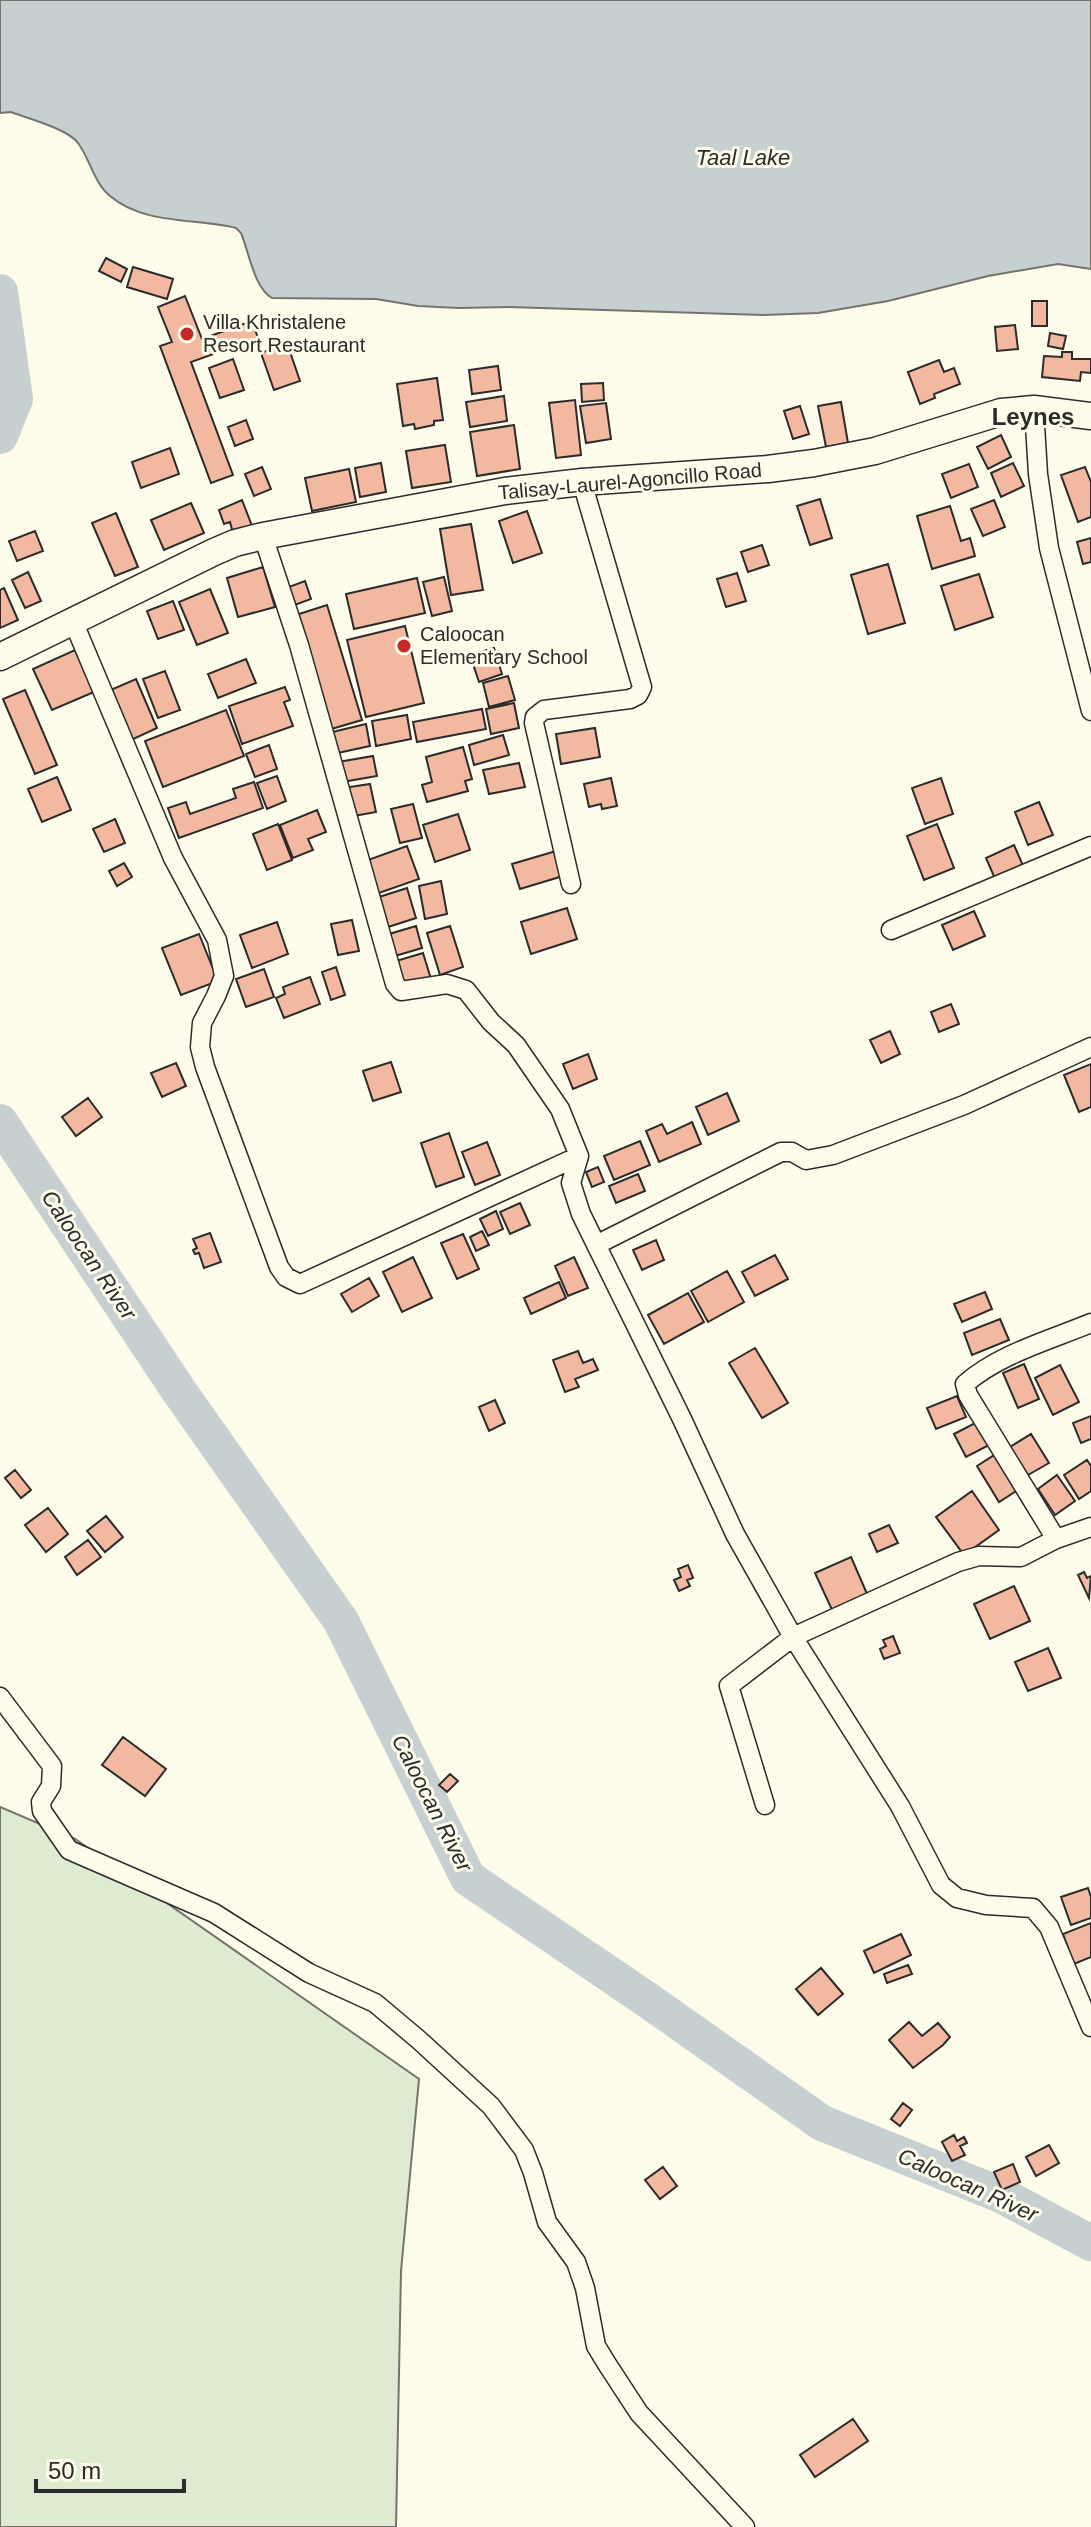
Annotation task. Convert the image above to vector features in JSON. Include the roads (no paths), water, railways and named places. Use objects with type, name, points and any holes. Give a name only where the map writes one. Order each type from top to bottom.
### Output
[{"type":"main road","name":"Talisay-Laurel-Agoncillo Road","points":[[0,657],[214,552],[263,536],[505,491],[814,463],[875,451],[1001,412],[1034,409],[1091,416]]},
{"type":"street","points":[[1034,409],[1038,474],[1049,548],[1091,711]]},
{"type":"street","points":[[571,884],[535,717],[544,710],[630,699],[638,695],[642,687],[582,482]]},
{"type":"street","points":[[263,536],[299,645],[395,984],[401,991],[447,984],[466,990],[491,1022],[527,1059],[560,1109],[579,1156],[571,1183],[596,1245],[735,1534],[793,1637],[900,1806],[941,1885],[957,1898],[986,1905],[1033,1908],[1049,1927],[1091,2027]]},
{"type":"street","points":[[73,621],[173,858],[217,940],[224,976],[202,1023],[200,1047],[259,1214],[279,1267],[286,1277],[300,1284],[579,1156]]},
{"type":"street","points":[[891,930],[1091,846]]},
{"type":"street","points":[[596,1245],[781,1152],[792,1152],[806,1160],[833,1155],[964,1105],[1091,1047]]},
{"type":"street","points":[[1056,1539],[968,1395],[965,1384],[975,1375],[1024,1351],[1091,1323]]},
{"type":"street","points":[[765,1805],[729,1686],[793,1637],[958,1562],[979,1556],[1021,1557],[1056,1539],[1091,1527]]},
{"type":"street","points":[[0,1697],[52,1766],[51,1786],[41,1802],[42,1811],[69,1850],[214,1913],[309,1973],[375,2003],[491,2106],[524,2150],[547,2222],[576,2262],[585,2288],[596,2346],[639,2413],[745,2527]]},
{"type":"water","name":"Taal Lake","points":[[0,0],[1091,0],[1091,269],[1058,264],[988,276],[888,301],[818,313],[763,315],[459,308],[418,306],[376,299],[272,298],[256,278],[241,233],[236,228],[138,212],[105,191],[73,138],[11,112],[0,113]]},
{"type":"waterway","name":"Caloocan River","points":[[0,292],[15,399],[0,436]]},
{"type":"waterway","name":"Caloocan River","points":[[0,1122],[179,1391],[341,1621],[468,1878],[822,2123],[1001,2195],[1091,2243]]},
{"type":"place","name":"Villa Khristalene Resort Restaurant","points":[[187,334]]},
{"type":"place","name":"Caloocan Elementary School","points":[[404,646]]},
{"type":"district","name":"Leynes","points":[[1033,416]]}]
